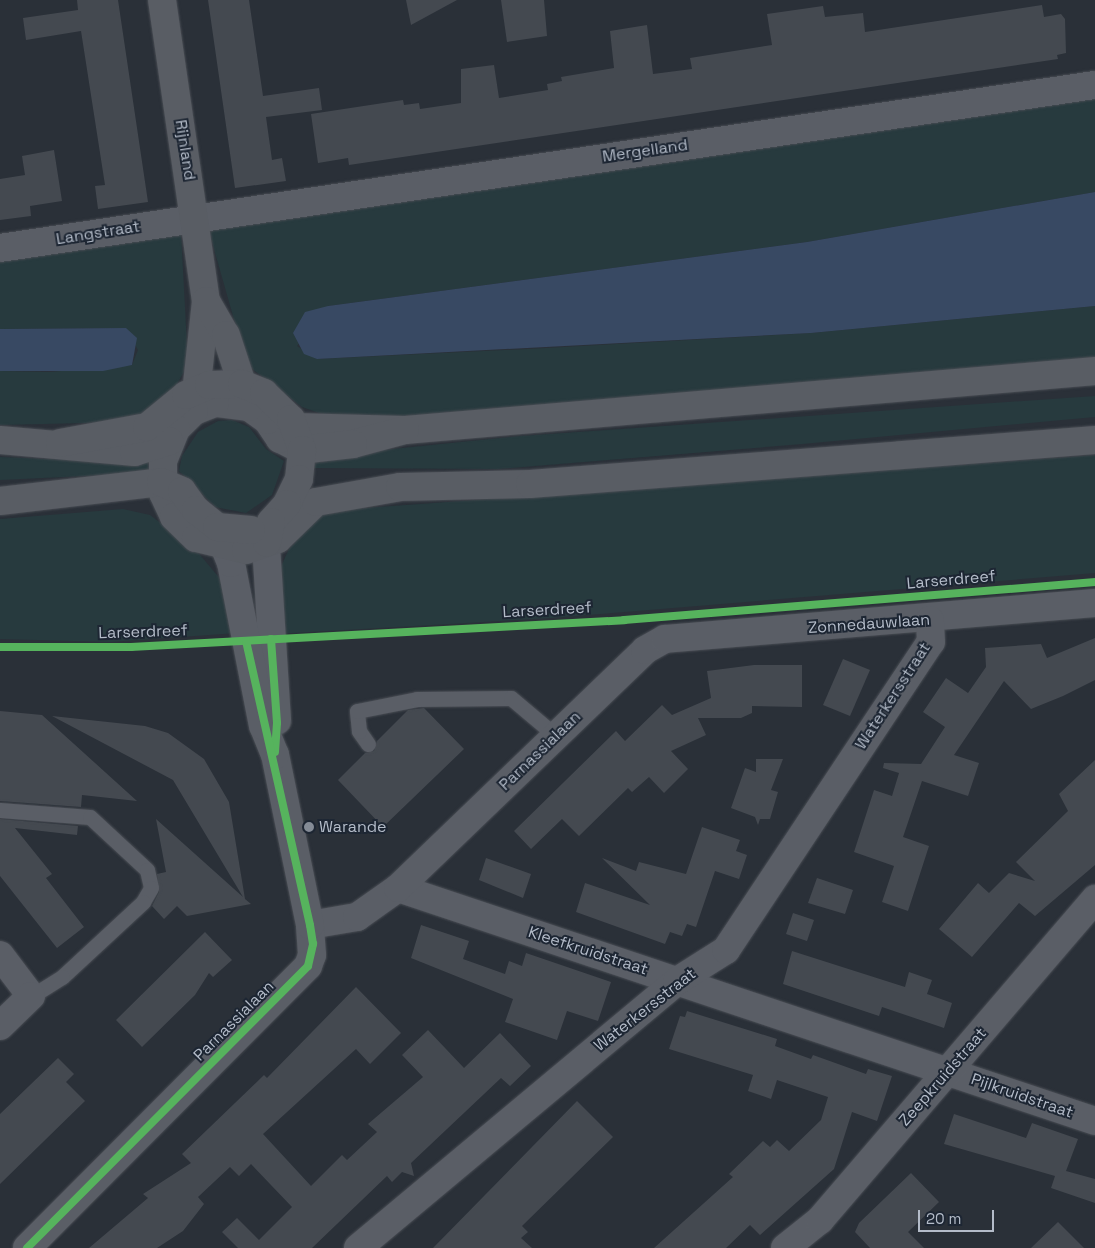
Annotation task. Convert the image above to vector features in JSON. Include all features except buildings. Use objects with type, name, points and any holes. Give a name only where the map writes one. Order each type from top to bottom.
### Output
[{"type":"main road","name":"Rijnland","points":[[162,0],[196,216],[206,301],[196,399]]},
{"type":"main road","name":"Rijnland","points":[[206,301],[226,335],[242,384]]},
{"type":"main road","points":[[196,399],[227,402],[249,407],[267,420],[280,439],[1095,371]]},
{"type":"main road","points":[[60,442],[130,433],[196,399],[242,384],[276,402],[299,438],[300,502],[289,531],[269,534],[224,548],[190,533],[164,493],[169,441],[196,399]]},
{"type":"main road","points":[[0,440],[60,442],[134,452],[154,449],[169,441]]},
{"type":"main road","points":[[300,502],[332,496],[400,488],[530,484],[1095,440]]},
{"type":"main road","points":[[0,501],[65,496],[119,484],[164,493],[182,491],[196,510],[217,527],[269,534]]},
{"type":"street","name":"Mergelland","points":[[196,216],[1095,85]]},
{"type":"street","name":"Langstraat","points":[[0,248],[196,216]]},
{"type":"street","name":"Parnassialaan","points":[[269,534],[277,722],[275,755]]},
{"type":"street","name":"Parnassialaan","points":[[27,1248],[308,966],[313,944],[310,924],[275,755],[263,726],[231,563],[224,548]]},
{"type":"street","name":"Zonnedauwlaan","points":[[645,650],[665,639],[930,620],[1095,603]]},
{"type":"street","name":"Waterkersstraat","points":[[358,1248],[677,981],[726,950],[931,642],[930,620]]},
{"type":"street","name":"Parnassialaan","points":[[310,924],[357,917],[398,888],[645,650]]},
{"type":"street","name":"Kleefkruidstraat","points":[[398,888],[949,1071]]},
{"type":"street","name":"Zeepkruidstraat","points":[[785,1248],[820,1220],[1095,899]]},
{"type":"street","points":[[0,955],[31,996],[0,1026]]},
{"type":"street","name":"Pijlkruidstraat","points":[[949,1071],[1095,1121]]},
{"type":"lane","points":[[368,744],[359,731],[357,711],[417,699],[512,698],[556,736]]},
{"type":"lane","points":[[0,810],[90,817],[147,870],[151,888],[143,902],[62,977],[31,996]]},
{"type":"green space","points":[[1095,93],[1095,192],[807,242],[328,306],[297,346],[317,359],[528,349],[811,333],[1095,306],[1095,357],[807,385],[342,421],[302,407],[247,365],[208,228]]},
{"type":"green space","points":[[181,233],[188,364],[176,386],[159,403],[128,422],[0,425],[0,371],[50,372],[132,365],[138,350],[126,328],[0,329],[0,261]]},
{"type":"green space","points":[[1095,396],[1095,417],[802,444],[498,469],[313,468],[314,457],[521,436]]},
{"type":"green space","points":[[232,420],[249,427],[266,449],[284,461],[272,495],[246,513],[215,507],[179,471],[182,456],[198,432],[218,421]]},
{"type":"green space","points":[[1095,455],[1095,573],[552,618],[275,634],[278,573],[289,549],[323,511]]},
{"type":"green space","points":[[0,457],[148,463],[150,473],[0,480]]},
{"type":"green space","points":[[123,509],[150,515],[195,549],[222,581],[237,633],[110,642],[0,639],[0,519]]},
{"type":"water","points":[[1095,192],[1095,306],[811,333],[317,359],[304,354],[293,333],[305,312],[328,306],[807,242]]},
{"type":"water","points":[[126,328],[137,338],[132,365],[103,371],[0,371],[0,329]]},
{"type":"cycle path","name":"Larserdreef","points":[[0,647],[131,647],[624,620],[1095,582]]},
{"type":"cycle path","points":[[271,639],[277,723],[275,752]]},
{"type":"cycle path","points":[[27,1248],[308,966],[313,944],[310,925],[246,641]]},
{"type":"place","name":"Warande","points":[[309,827]]}]
